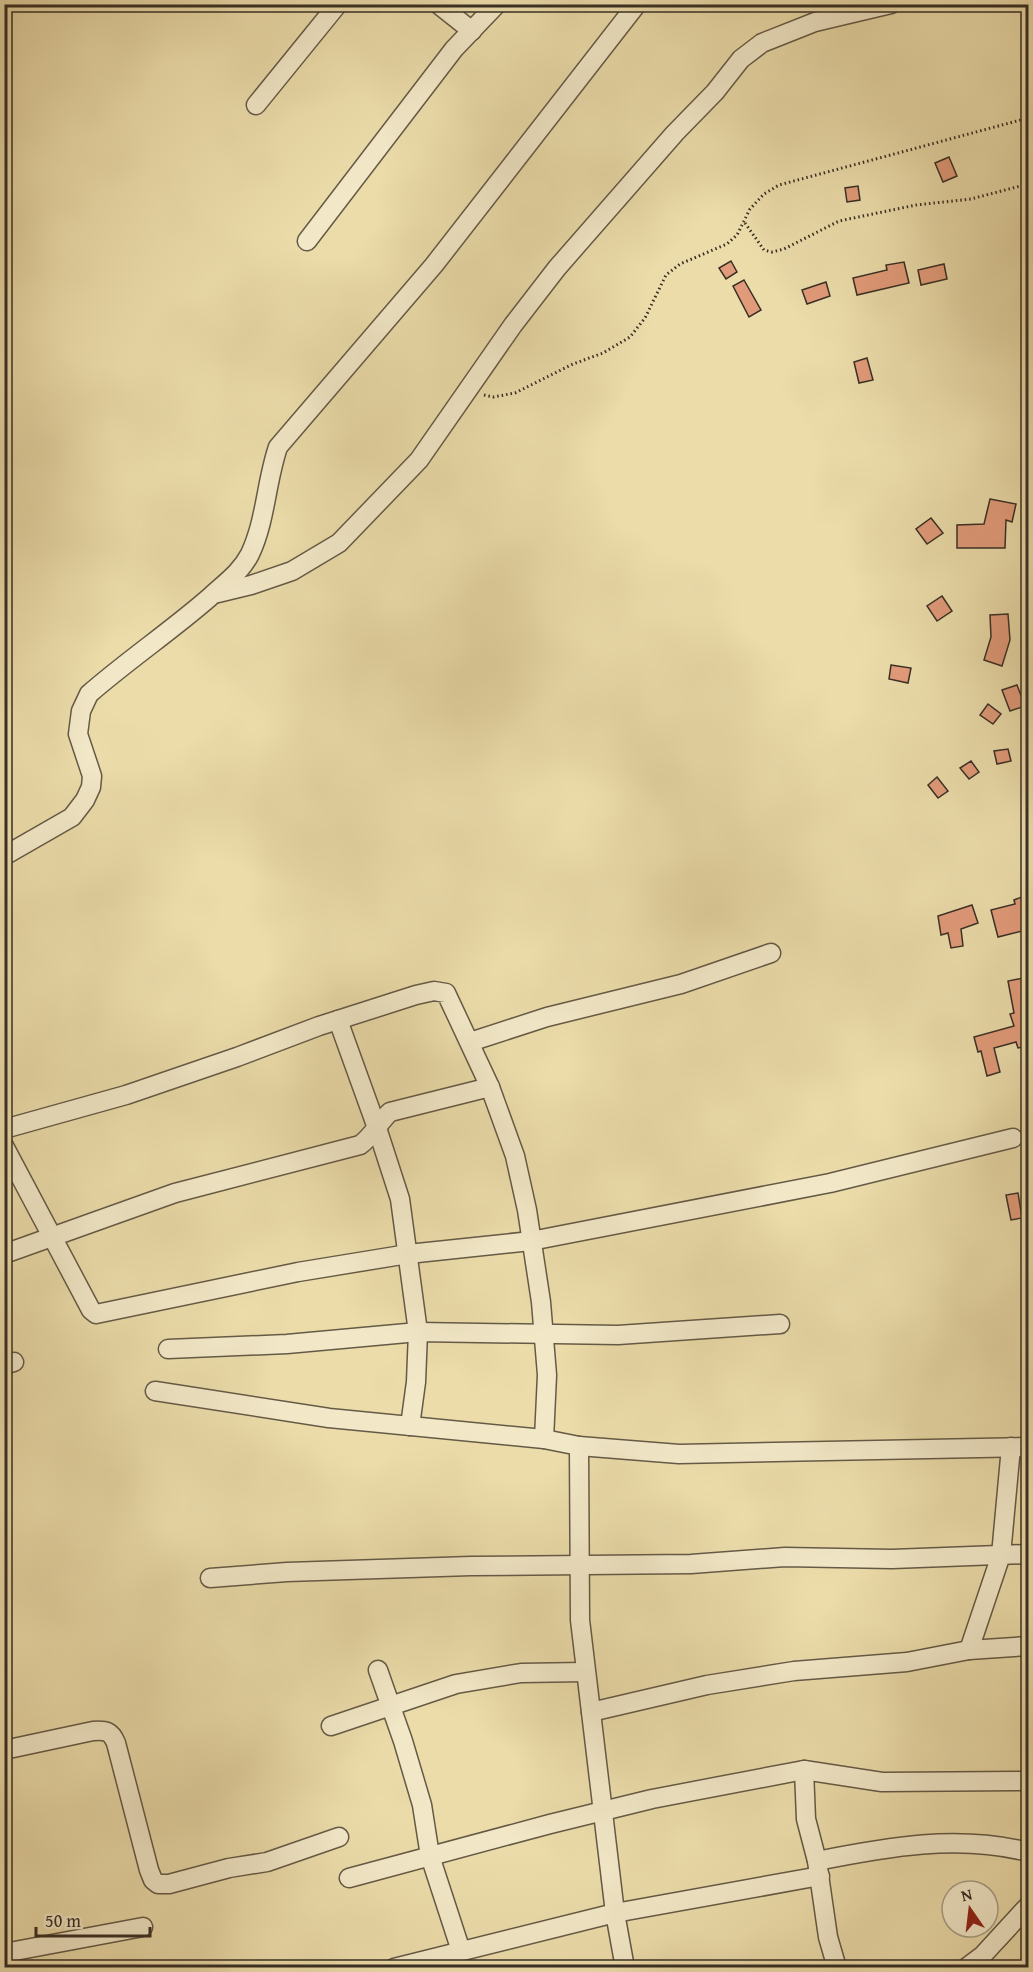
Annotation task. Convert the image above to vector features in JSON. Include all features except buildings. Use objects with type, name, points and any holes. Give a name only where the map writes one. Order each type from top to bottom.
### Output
[{"type":"street","points":[[256,105],[338,4]]},
{"type":"street","points":[[438,4],[471,31]]},
{"type":"street","points":[[307,241],[454,50],[497,4]]},
{"type":"street","points":[[4,856],[72,817],[85,800],[91,787],[92,776],[78,734],[81,711],[89,694],[182,622],[241,570],[251,552],[265,507],[271,466],[278,447],[434,265],[637,4]]},
{"type":"street","points":[[214,594],[251,585],[292,571],[339,543],[419,460],[513,325],[557,268],[675,133],[715,93],[741,59],[762,43],[815,22],[891,4]]},
{"type":"street","points":[[470,1042],[548,1017],[681,984],[771,953]]},
{"type":"street","points":[[4,1129],[126,1095],[416,995],[434,991],[446,993],[490,1087],[516,1156],[538,1275],[547,1375],[544,1439]]},
{"type":"street","points":[[338,1020],[400,1199],[418,1332],[416,1382],[410,1426]]},
{"type":"street","points":[[4,1254],[175,1193],[360,1145],[370,1138],[382,1119],[390,1112],[490,1087]]},
{"type":"street","points":[[4,1146],[91,1310],[96,1314],[298,1272],[408,1254],[531,1241],[830,1183],[1013,1138]]},
{"type":"street","points":[[168,1349],[287,1344],[418,1332],[618,1335],[780,1324]]},
{"type":"street","points":[[155,1391],[329,1418],[544,1439],[579,1446],[679,1454],[1020,1447],[1001,1555],[969,1650]]},
{"type":"street","points":[[579,1446],[580,1620],[615,1913],[625,1968]]},
{"type":"street","points":[[210,1578],[287,1572],[471,1566],[692,1564],[785,1557],[892,1559],[1029,1554]]},
{"type":"street","points":[[591,1712],[707,1685],[794,1671],[908,1662],[969,1650],[1029,1646]]},
{"type":"street","points":[[378,1670],[422,1805],[430,1856],[461,1951]]},
{"type":"street","points":[[331,1726],[456,1684],[521,1673],[585,1672]]},
{"type":"street","points":[[4,1750],[93,1731],[106,1730],[112,1734],[149,1870],[153,1880],[158,1884],[169,1884],[229,1868],[267,1862],[339,1837]]},
{"type":"street","points":[[349,1878],[652,1799],[804,1770],[882,1782],[1029,1781]]},
{"type":"street","points":[[804,1770],[806,1820],[818,1868],[828,1937],[837,1968]]},
{"type":"street","points":[[394,1968],[615,1913],[818,1868],[892,1846],[986,1844],[1029,1852]]},
{"type":"street","points":[[966,1968],[982,1956],[1029,1906]]},
{"type":"street","points":[[4,1953],[143,1927]]},
{"type":"path","points":[[467,392],[493,397],[515,393],[573,364],[603,353],[630,337],[645,318],[666,275],[680,264],[727,244],[737,235],[750,209],[764,194],[779,185],[1029,118]]},
{"type":"path","points":[[744,224],[764,250],[772,252],[784,249],[839,221],[916,205],[971,200],[1029,184]]}]
